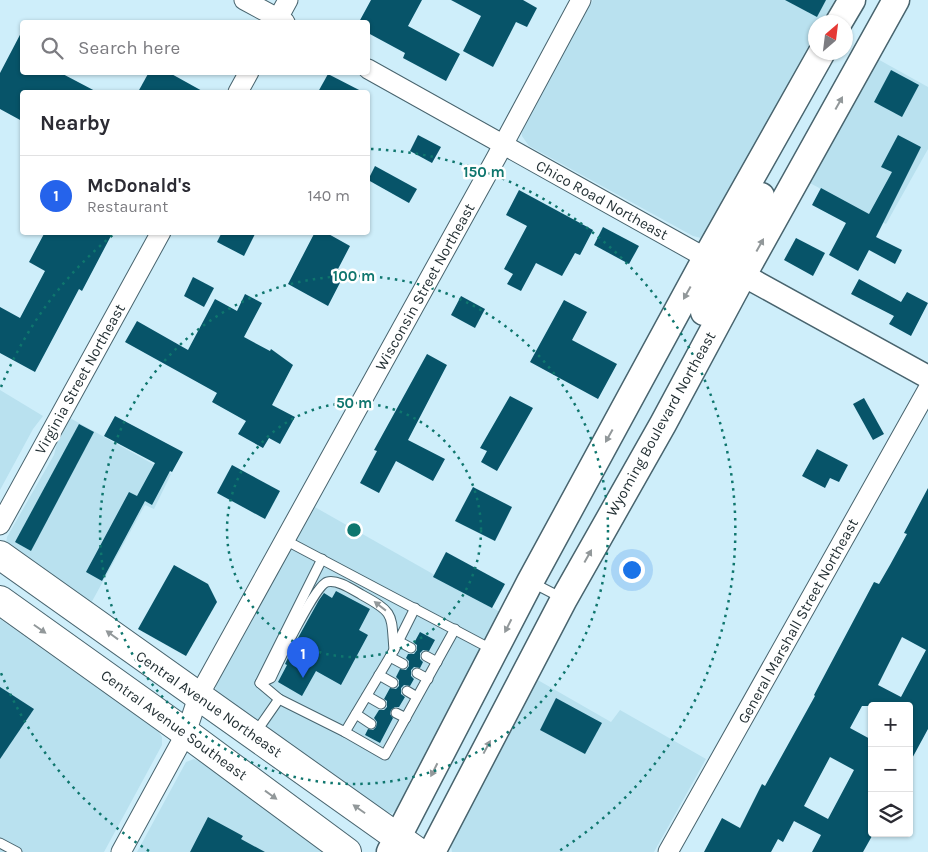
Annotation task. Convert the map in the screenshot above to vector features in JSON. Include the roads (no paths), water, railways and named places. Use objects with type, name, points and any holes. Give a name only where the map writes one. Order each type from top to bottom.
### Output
[{"type":"main road","points":[[843,15],[852,0]]},
{"type":"main road","name":"Wyoming Boulevard Northeast","points":[[432,852],[564,599],[663,424],[896,0]]},
{"type":"main road","points":[[402,847],[495,651],[530,582],[706,258],[818,60]]},
{"type":"main road","points":[[743,276],[733,267],[732,251],[771,177],[776,135]]},
{"type":"main road","points":[[663,424],[659,409],[662,392],[720,279],[715,266],[706,258]]},
{"type":"main road","name":"Central Avenue Northeast","points":[[0,554],[253,736],[402,847]]},
{"type":"main road","name":"Central Avenue Southeast","points":[[0,600],[348,852]]},
{"type":"street","points":[[244,0],[278,20]]},
{"type":"street","points":[[280,20],[288,0]]},
{"type":"street","name":"Wisconsin Street Northeast","points":[[121,852],[186,733],[198,697],[580,0]]},
{"type":"street","name":"Chico Road Northeast","points":[[370,70],[706,258]]},
{"type":"street","points":[[239,90],[247,75]]},
{"type":"street","name":"Virginia Street Northeast","points":[[0,525],[159,235]]},
{"type":"street","points":[[743,276],[928,377]]},
{"type":"street","name":"General Marshall Street Northeast","points":[[668,852],[928,389]]},
{"type":"lane","points":[[285,540],[495,651]]},
{"type":"lane","points":[[260,683],[322,559]]},
{"type":"lane","points":[[260,683],[270,678],[308,606],[320,586],[326,582],[335,582],[354,590],[384,607],[391,618],[392,654],[403,664]]},
{"type":"lane","points":[[530,582],[564,599]]},
{"type":"lane","points":[[346,732],[392,654],[415,608]]},
{"type":"lane","points":[[260,683],[279,699],[346,732],[385,755],[455,629]]},
{"type":"lane","points":[[398,641],[411,648]]},
{"type":"lane","points":[[426,656],[437,662]]},
{"type":"lane","points":[[417,673],[428,678]]},
{"type":"lane","points":[[379,675],[393,683]]},
{"type":"lane","points":[[407,691],[418,697]]},
{"type":"lane","points":[[367,696],[381,704]]},
{"type":"lane","points":[[253,736],[279,699]]},
{"type":"lane","points":[[396,712],[406,718]]},
{"type":"lane","points":[[356,714],[371,724]]},
{"type":"lane","points":[[386,731],[396,736]]},
{"type":"lane","points":[[0,843],[17,852]]},
{"type":"place","name":"McDonald's","points":[[303,678]]}]
